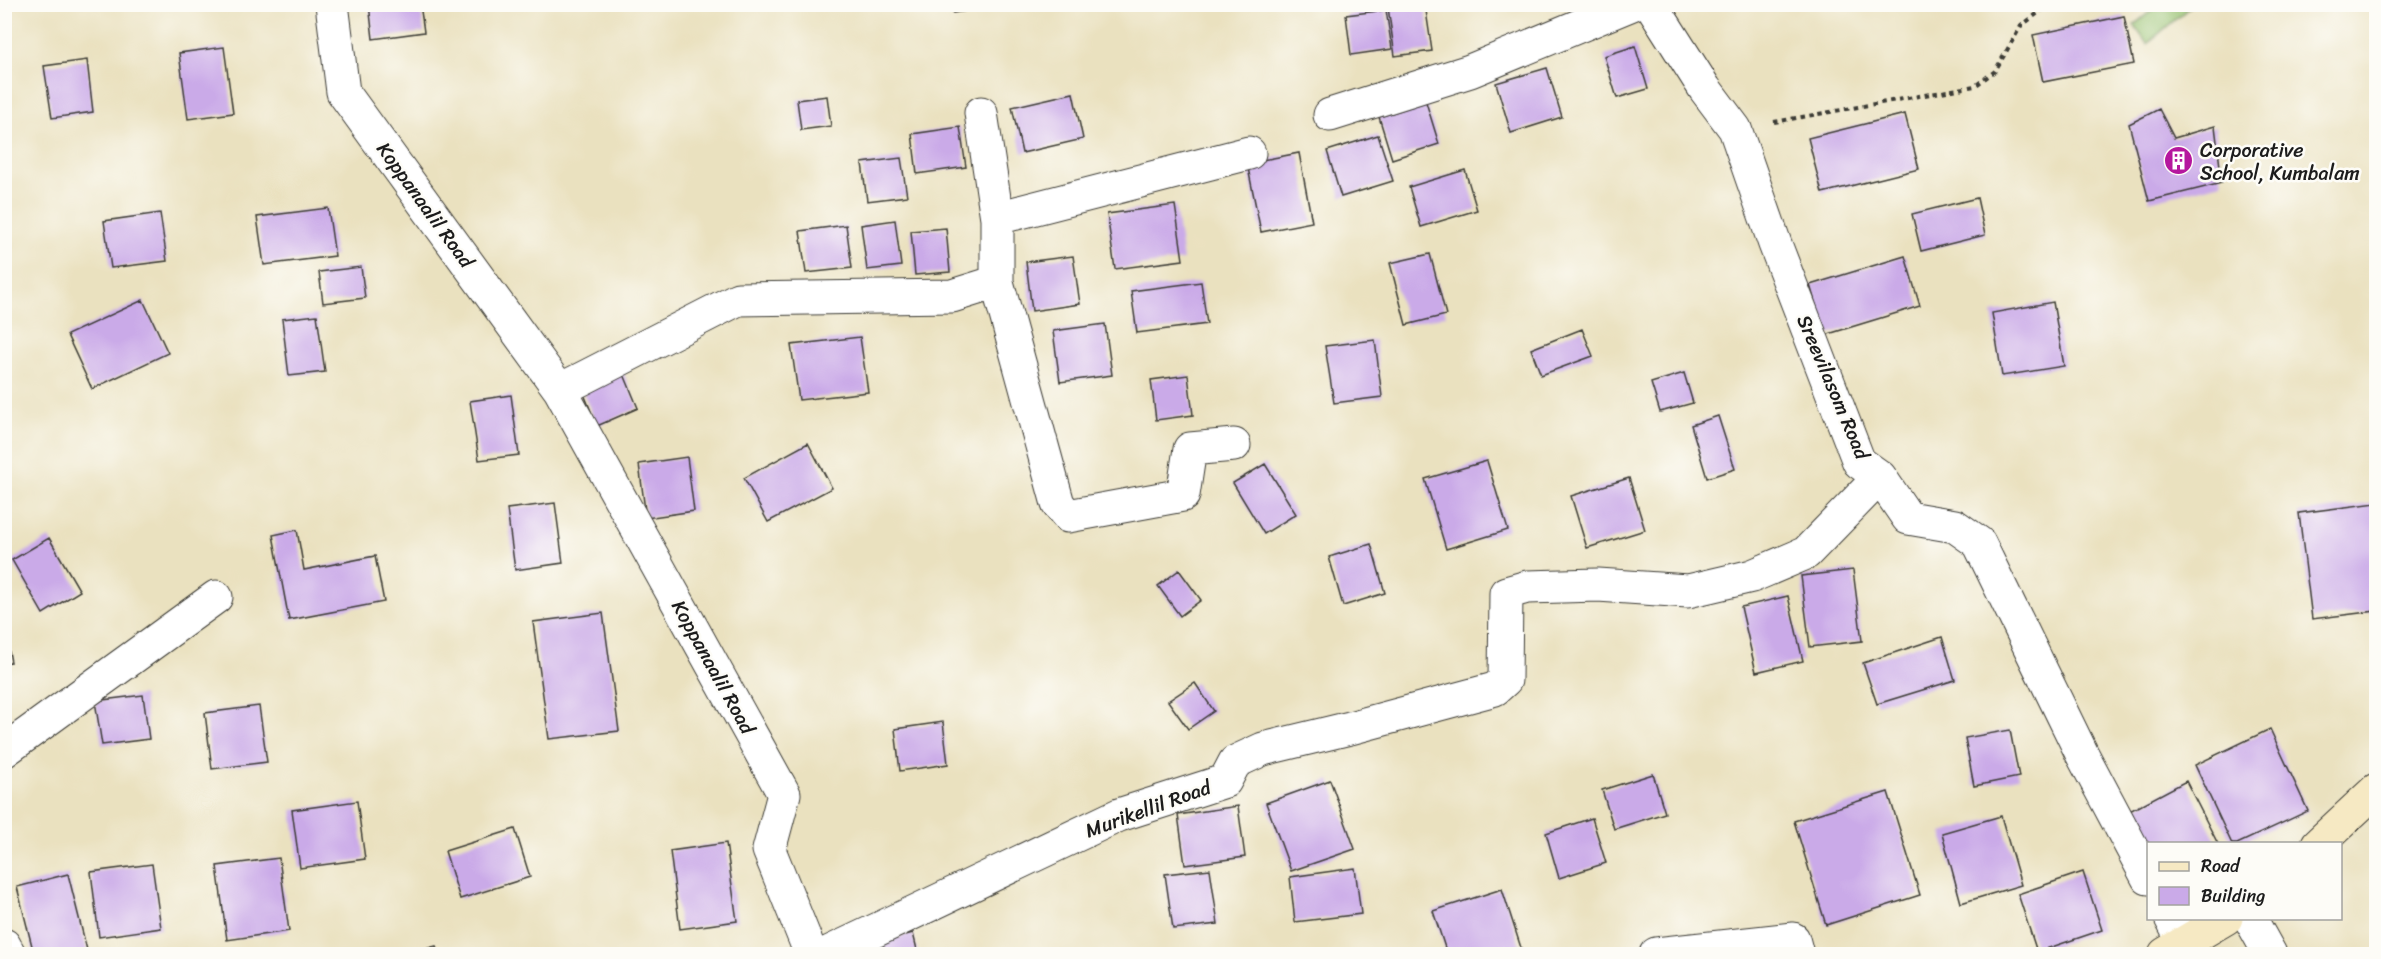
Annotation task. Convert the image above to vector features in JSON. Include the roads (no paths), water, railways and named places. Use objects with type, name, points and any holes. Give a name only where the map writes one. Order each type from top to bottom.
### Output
[{"type":"main road","points":[[2319,842],[2376,790]]},
{"type":"main road","points":[[2173,939],[2221,920]]},
{"type":"street","name":"Koppanaalil Road","points":[[332,4],[343,92],[560,390],[784,794],[769,849],[811,954]]},
{"type":"street","points":[[1330,116],[1470,71],[1632,4]]},
{"type":"street","name":"Sreevilasom Road","points":[[1651,4],[1705,89],[1735,129],[1775,244],[1859,462],[1880,477],[1908,518],[1955,526],[1979,543],[2082,754],[2147,876]]},
{"type":"street","points":[[981,113],[997,218],[997,282],[1058,504],[1068,516],[1183,495],[1190,448],[1234,445]]},
{"type":"street","points":[[997,218],[1249,153]]},
{"type":"street","points":[[560,390],[738,299],[952,296],[997,282]]},
{"type":"street","name":"Murikellil Road","points":[[826,954],[1119,815],[1225,781],[1235,762],[1263,749],[1495,689],[1505,680],[1506,593],[1527,587],[1598,585],[1688,591],[1752,576],[1806,554],[1880,477]]},
{"type":"street","points":[[4,751],[216,597]]},
{"type":"street","points":[[2251,920],[2270,954]]},
{"type":"street","points":[[1656,954],[1793,939],[1797,954]]},
{"type":"street","points":[[4,945],[9,954]]},
{"type":"place","name":"Corporative School, Kumbalam","points":[[2179,161]]}]
